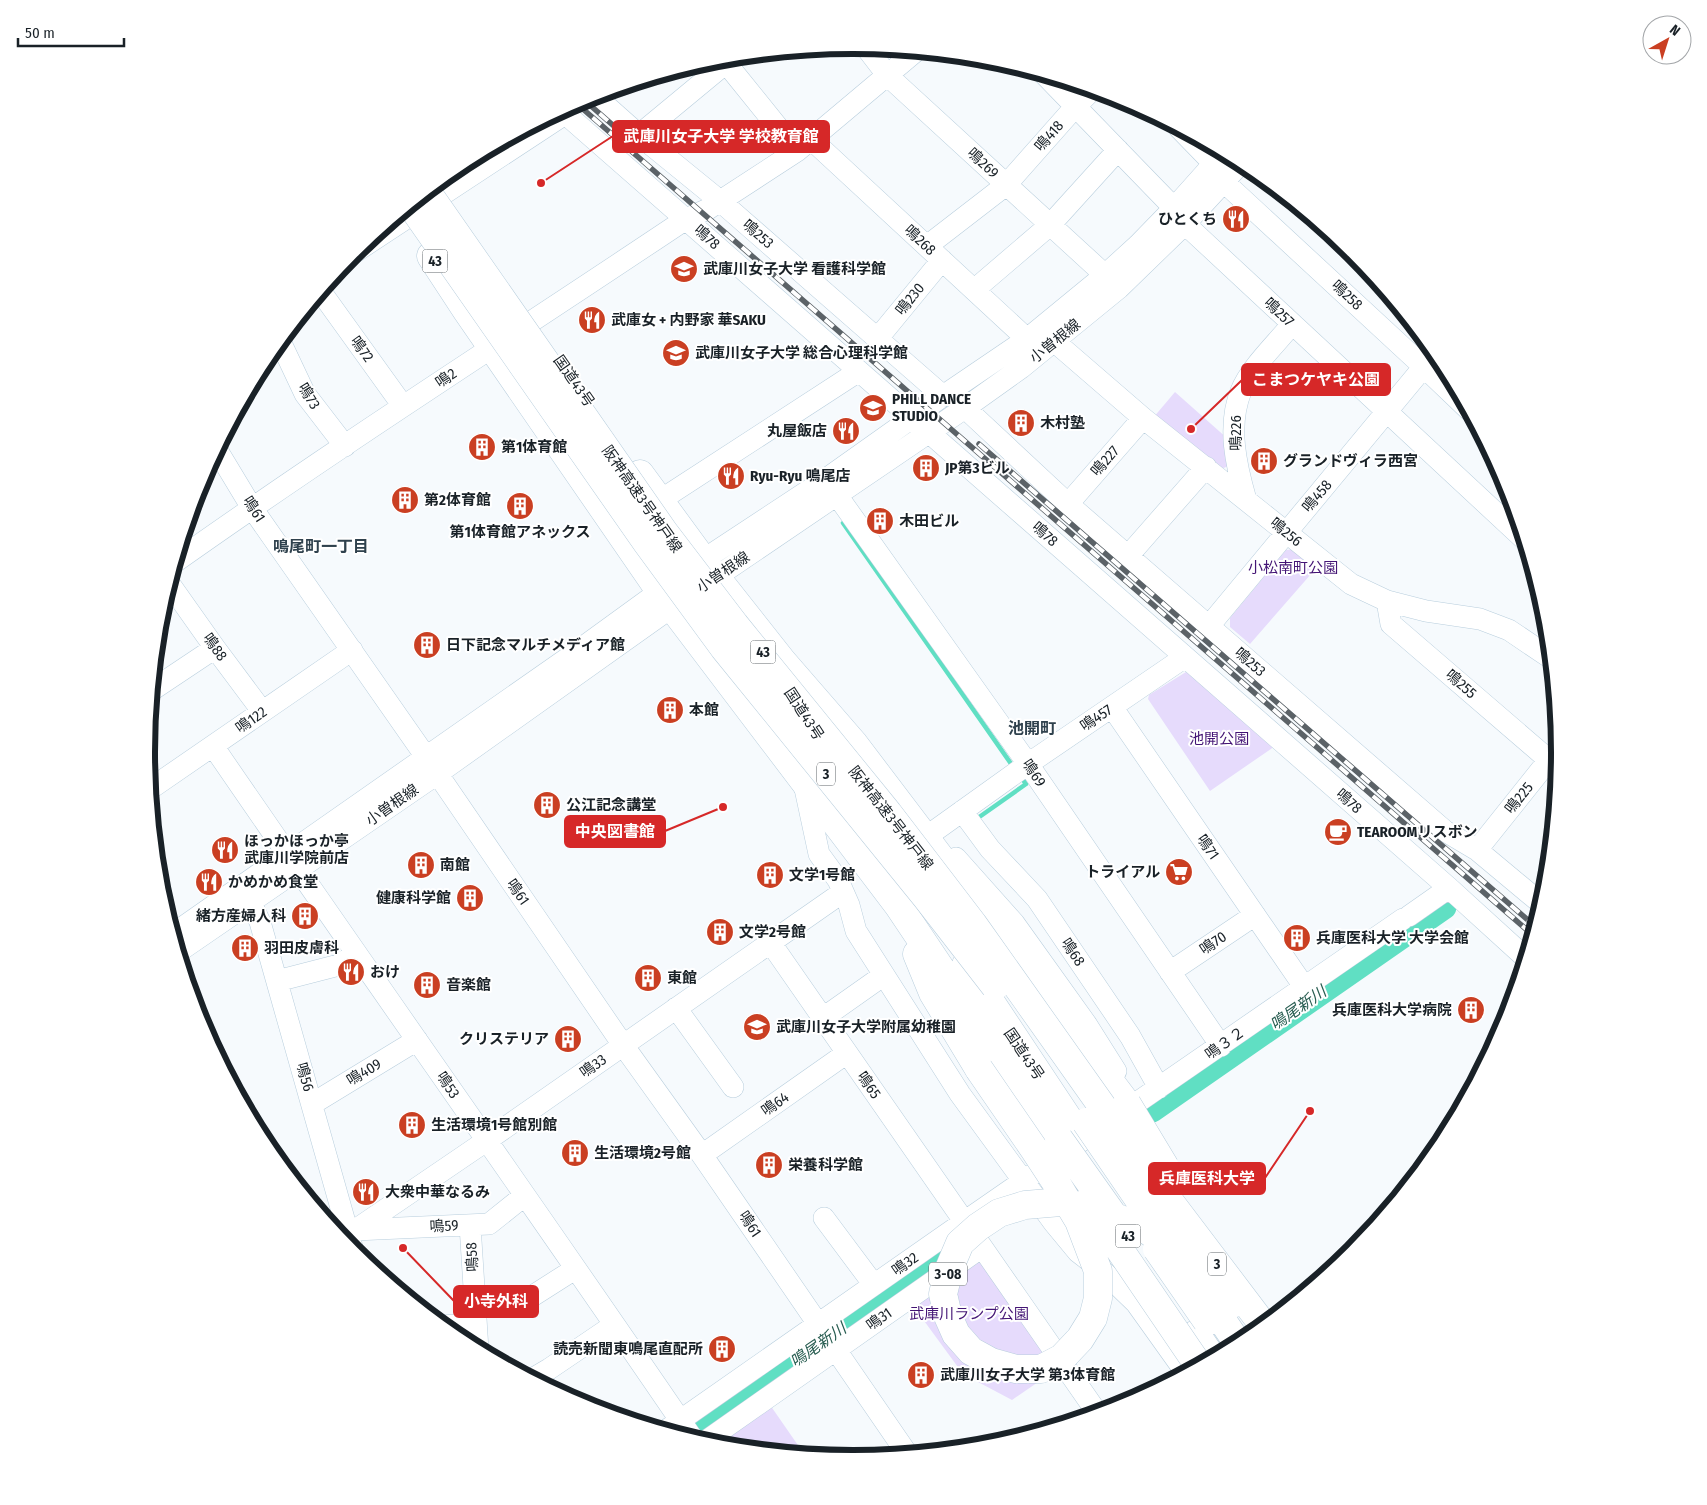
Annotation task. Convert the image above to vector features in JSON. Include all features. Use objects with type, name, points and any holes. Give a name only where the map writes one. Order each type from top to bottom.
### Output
[{"type":"highway","name":"国道43号","points":[[436,192],[709,568],[1023,1053],[1062,1138],[1209,1354]]},
{"type":"highway","name":"阪神高速3号神戸線","points":[[436,192],[664,532],[735,625],[888,813],[973,924],[1257,1323]]},
{"type":"highway","name":"43","points":[[408,214],[467,311],[666,599],[898,905],[965,1005],[1006,1077],[1062,1138]]},
{"type":"highway","name":"阪神高速3号神戸線","points":[[409,214],[724,648],[926,897],[1257,1323]]},
{"type":"highway","points":[[709,568],[782,661],[854,744],[1127,1104],[1257,1322]]},
{"type":"highway","name":"3-08","points":[[898,905],[933,993],[979,1069],[1060,1189],[1064,1197],[1068,1203],[1069,1205],[1079,1222],[1098,1271],[1098,1298],[1093,1318],[1080,1339],[1062,1358],[1040,1369],[1016,1369],[991,1362],[971,1351],[956,1334],[948,1316],[944,1294],[949,1269],[960,1243],[978,1227],[999,1213],[1025,1205],[1061,1202],[1068,1203],[1071,1204],[1090,1208],[1144,1228],[1178,1252],[1205,1280],[1256,1323]]},
{"type":"highway","points":[[955,947],[1086,1122],[1234,1338]]},
{"type":"highway","name":"国道43号","points":[[1062,1138],[1223,1345]]},
{"type":"highway","points":[[1062,1138],[1196,1362]]},
{"type":"street","name":"鳴269","points":[[871,54],[888,76],[1105,276]]},
{"type":"street","name":"鳴2","points":[[184,557],[252,508],[686,219],[708,209],[805,146],[910,56]]},
{"type":"street","name":"鳴268","points":[[728,65],[805,146],[934,253],[1027,339]]},
{"type":"street","points":[[639,135],[717,67]]},
{"type":"street","name":"鳴257","points":[[1053,84],[1180,216],[1292,324],[1516,532]]},
{"type":"street","name":"鳴418","points":[[934,253],[1006,185],[1088,95]]},
{"type":"street","name":"鳴253","points":[[601,101],[720,201],[943,396]]},
{"type":"street","name":"鳴78","points":[[567,116],[1449,888],[1522,954]]},
{"type":"street","points":[[474,166],[515,141]]},
{"type":"street","name":"鳴258","points":[[1196,143],[1430,359]]},
{"type":"street","points":[[974,290],[1050,225],[1118,150]]},
{"type":"street","name":"小曽根線","points":[[178,931],[292,863],[432,766],[709,568],[831,487],[929,432],[1021,368],[1119,288],[1221,166]]},
{"type":"street","name":"小曽根線","points":[[831,487],[913,418],[1027,339],[1180,216]]},
{"type":"street","name":"鳴230","points":[[878,338],[934,253]]},
{"type":"street","name":"鳴72","points":[[324,296],[404,406]]},
{"type":"street","name":"鳴226","points":[[1246,500],[1238,471],[1234,443],[1235,413],[1241,390],[1257,366],[1292,324]]},
{"type":"street","name":"鳴256","points":[[1055,342],[1143,418],[1351,584],[1387,601],[1480,619],[1509,630],[1545,654]]},
{"type":"street","name":"鳴73","points":[[284,349],[305,394],[345,446]]},
{"type":"street","name":"鳴458","points":[[1209,626],[1430,359]]},
{"type":"street","points":[[659,501],[859,371]]},
{"type":"street","name":"鳴253","points":[[965,408],[1068,504],[1445,831],[1477,850],[1536,899]]},
{"type":"street","name":"鳴227","points":[[1068,504],[1143,418]]},
{"type":"street","name":"鳴61","points":[[221,456],[252,508],[904,1449]]},
{"type":"street","points":[[1128,556],[1206,467]]},
{"type":"street","name":"鳴69","points":[[831,487],[1021,770],[1170,972],[1221,1046]]},
{"type":"street","points":[[709,568],[850,726],[904,799],[1014,923],[1087,1026],[1148,1095]]},
{"type":"street","name":"鳴88","points":[[175,590],[262,711]]},
{"type":"street","name":"鳴255","points":[[1387,601],[1390,624],[1552,751]]},
{"type":"street","points":[[158,686],[215,648]]},
{"type":"street","name":"鳴122","points":[[156,785],[352,650]]},
{"type":"street","name":"鳴457","points":[[933,832],[968,818],[1021,770],[1186,657]]},
{"type":"street","name":"鳴71","points":[[1112,707],[1305,988]]},
{"type":"street","name":"鳴53","points":[[213,746],[292,863],[614,1325],[680,1429]]},
{"type":"street","name":"鳴225","points":[[1477,850],[1552,757]]},
{"type":"street","points":[[803,781],[818,854],[838,880],[849,905],[856,931],[960,1094],[1040,1205],[1078,1252],[1106,1273],[1136,1303],[1183,1369]]},
{"type":"street","name":"鳴68","points":[[968,818],[990,849],[1037,899],[1130,1036],[1148,1095]]},
{"type":"street","name":"小曽根線","points":[[184,948],[251,902],[292,863]]},
{"type":"street","name":"鳴３２","points":[[1148,1095],[1449,888]]},
{"type":"street","name":"鳴33","points":[[351,1238],[486,1141],[843,892]]},
{"type":"street","name":"鳴56","points":[[251,902],[260,922],[349,1236]]},
{"type":"street","name":"鳴70","points":[[1170,972],[1255,915]]},
{"type":"street","name":"鳴65","points":[[770,942],[982,1246]]},
{"type":"street","points":[[277,981],[339,965],[356,953]]},
{"type":"street","points":[[822,1018],[884,975]]},
{"type":"street","points":[[676,1008],[733,1087]]},
{"type":"street","name":"鳴409","points":[[312,1104],[417,1040]]},
{"type":"street","name":"鳴64","points":[[702,1155],[847,1053]]},
{"type":"street","name":"鳴32","points":[[680,1429],[828,1338],[874,1285],[1026,1185],[1148,1095]]},
{"type":"street","name":"鳴59","points":[[352,1239],[489,1224],[524,1196]]},
{"type":"street","points":[[824,1218],[874,1285]]},
{"type":"street","name":"鳴58","points":[[470,1225],[477,1341]]},
{"type":"street","points":[[982,1246],[1094,1408]]},
{"type":"street","name":"鳴31","points":[[711,1436],[828,1338],[982,1246]]},
{"type":"street","points":[[451,1323],[520,1304],[575,1269]]},
{"type":"street","points":[[537,1376],[614,1325]]},
{"type":"green space","points":[[1175,392],[1228,439],[1231,464],[1224,468],[1219,467],[1153,418]]},
{"type":"green space","name":"小松南町公園","points":[[1297,549],[1318,566],[1250,644],[1230,627],[1230,618],[1286,550]]},
{"type":"green space","name":"池開公園","points":[[1186,672],[1278,744],[1210,791],[1148,699],[1149,695]]},
{"type":"green space","name":"武庫川ランプ公園","points":[[981,1260],[1057,1369],[1012,1400],[963,1374],[911,1303]]},
{"type":"green space","points":[[768,1402],[801,1449],[762,1445],[723,1439]]},
{"type":"waterway","points":[[843,523],[1014,768]]},
{"type":"waterway","points":[[975,820],[1026,784],[1020,776]]},
{"type":"waterway","name":"鳴尾新川","points":[[1152,1110],[1444,907]]},
{"type":"waterway","name":"鳴尾新川","points":[[693,1432],[951,1253]]},
{"type":"railway","points":[[590,105],[623,134]]},
{"type":"railway","points":[[582,109],[1528,931]]},
{"type":"railway","points":[[979,444],[1531,922]]},
{"type":"place","name":"武庫川女子大学 学校教育館","points":[[541,183]]},
{"type":"place","name":"ひとくち","points":[[1236,219]]},
{"type":"place","name":"武庫川女子大学 看護科学館","points":[[684,269]]},
{"type":"place","name":"武庫女 + 内野家 華SAKU","points":[[592,320]]},
{"type":"place","name":"武庫川女子大学 総合心理科学館","points":[[676,353]]},
{"type":"place","name":"PHILL DANCE STUDIO","points":[[873,408]]},
{"type":"place","name":"木村塾","points":[[1021,423]]},
{"type":"place","name":"こまつケヤキ公園","points":[[1191,429]]},
{"type":"place","name":"丸屋飯店","points":[[846,431]]},
{"type":"place","name":"第1体育館","points":[[482,447]]},
{"type":"place","name":"グランドヴィラ西宮","points":[[1264,461]]},
{"type":"place","name":"JP第3ビル","points":[[926,468]]},
{"type":"place","name":"Ryu-Ryu 鳴尾店","points":[[731,476]]},
{"type":"place","name":"第2体育館","points":[[405,500]]},
{"type":"place","name":"第1体育館アネックス","points":[[520,506]]},
{"type":"place","name":"木田ビル","points":[[880,521]]},
{"type":"place","name":"日下記念マルチメディア館","points":[[427,645]]},
{"type":"place","name":"本館","points":[[670,710]]},
{"type":"place","name":"公江記念講堂","points":[[547,805]]},
{"type":"place","name":"中央図書館","points":[[723,807]]},
{"type":"place","name":"TEAROOMリスボン","points":[[1338,832]]},
{"type":"place","name":"ほっかほっか亭 武庫川学院前店","points":[[225,850]]},
{"type":"place","name":"南館","points":[[421,865]]},
{"type":"place","name":"トライアル","points":[[1179,872]]},
{"type":"place","name":"文学1号館","points":[[770,875]]},
{"type":"place","name":"かめかめ食堂","points":[[209,882]]},
{"type":"place","name":"健康科学館","points":[[470,898]]},
{"type":"place","name":"緒方産婦人科","points":[[305,916]]},
{"type":"place","name":"文学2号館","points":[[720,932]]},
{"type":"place","name":"兵庫医科大学 大学会館","points":[[1297,938]]},
{"type":"place","name":"羽田皮膚科","points":[[245,948]]},
{"type":"place","name":"おけ","points":[[351,972]]},
{"type":"place","name":"東館","points":[[648,978]]},
{"type":"place","name":"音楽館","points":[[427,985]]},
{"type":"place","name":"兵庫医科大学病院","points":[[1471,1010]]},
{"type":"place","name":"武庫川女子大学附属幼稚園","points":[[757,1027]]},
{"type":"place","name":"クリステリア","points":[[568,1039]]},
{"type":"place","name":"兵庫医科大学","points":[[1310,1111]]},
{"type":"place","name":"生活環境1号館別館","points":[[412,1125]]},
{"type":"place","name":"生活環境2号館","points":[[575,1153]]},
{"type":"place","name":"栄養科学館","points":[[769,1165]]},
{"type":"place","name":"大衆中華なるみ","points":[[366,1192]]},
{"type":"place","name":"小寺外科","points":[[403,1248]]},
{"type":"place","name":"読売新聞東鳴尾直配所","points":[[722,1349]]},
{"type":"place","name":"武庫川女子大学 第3体育館","points":[[921,1375]]},
{"type":"district","name":"鳴尾町一丁目","points":[[321,546]]},
{"type":"district","name":"池開町","points":[[1032,728]]}]
